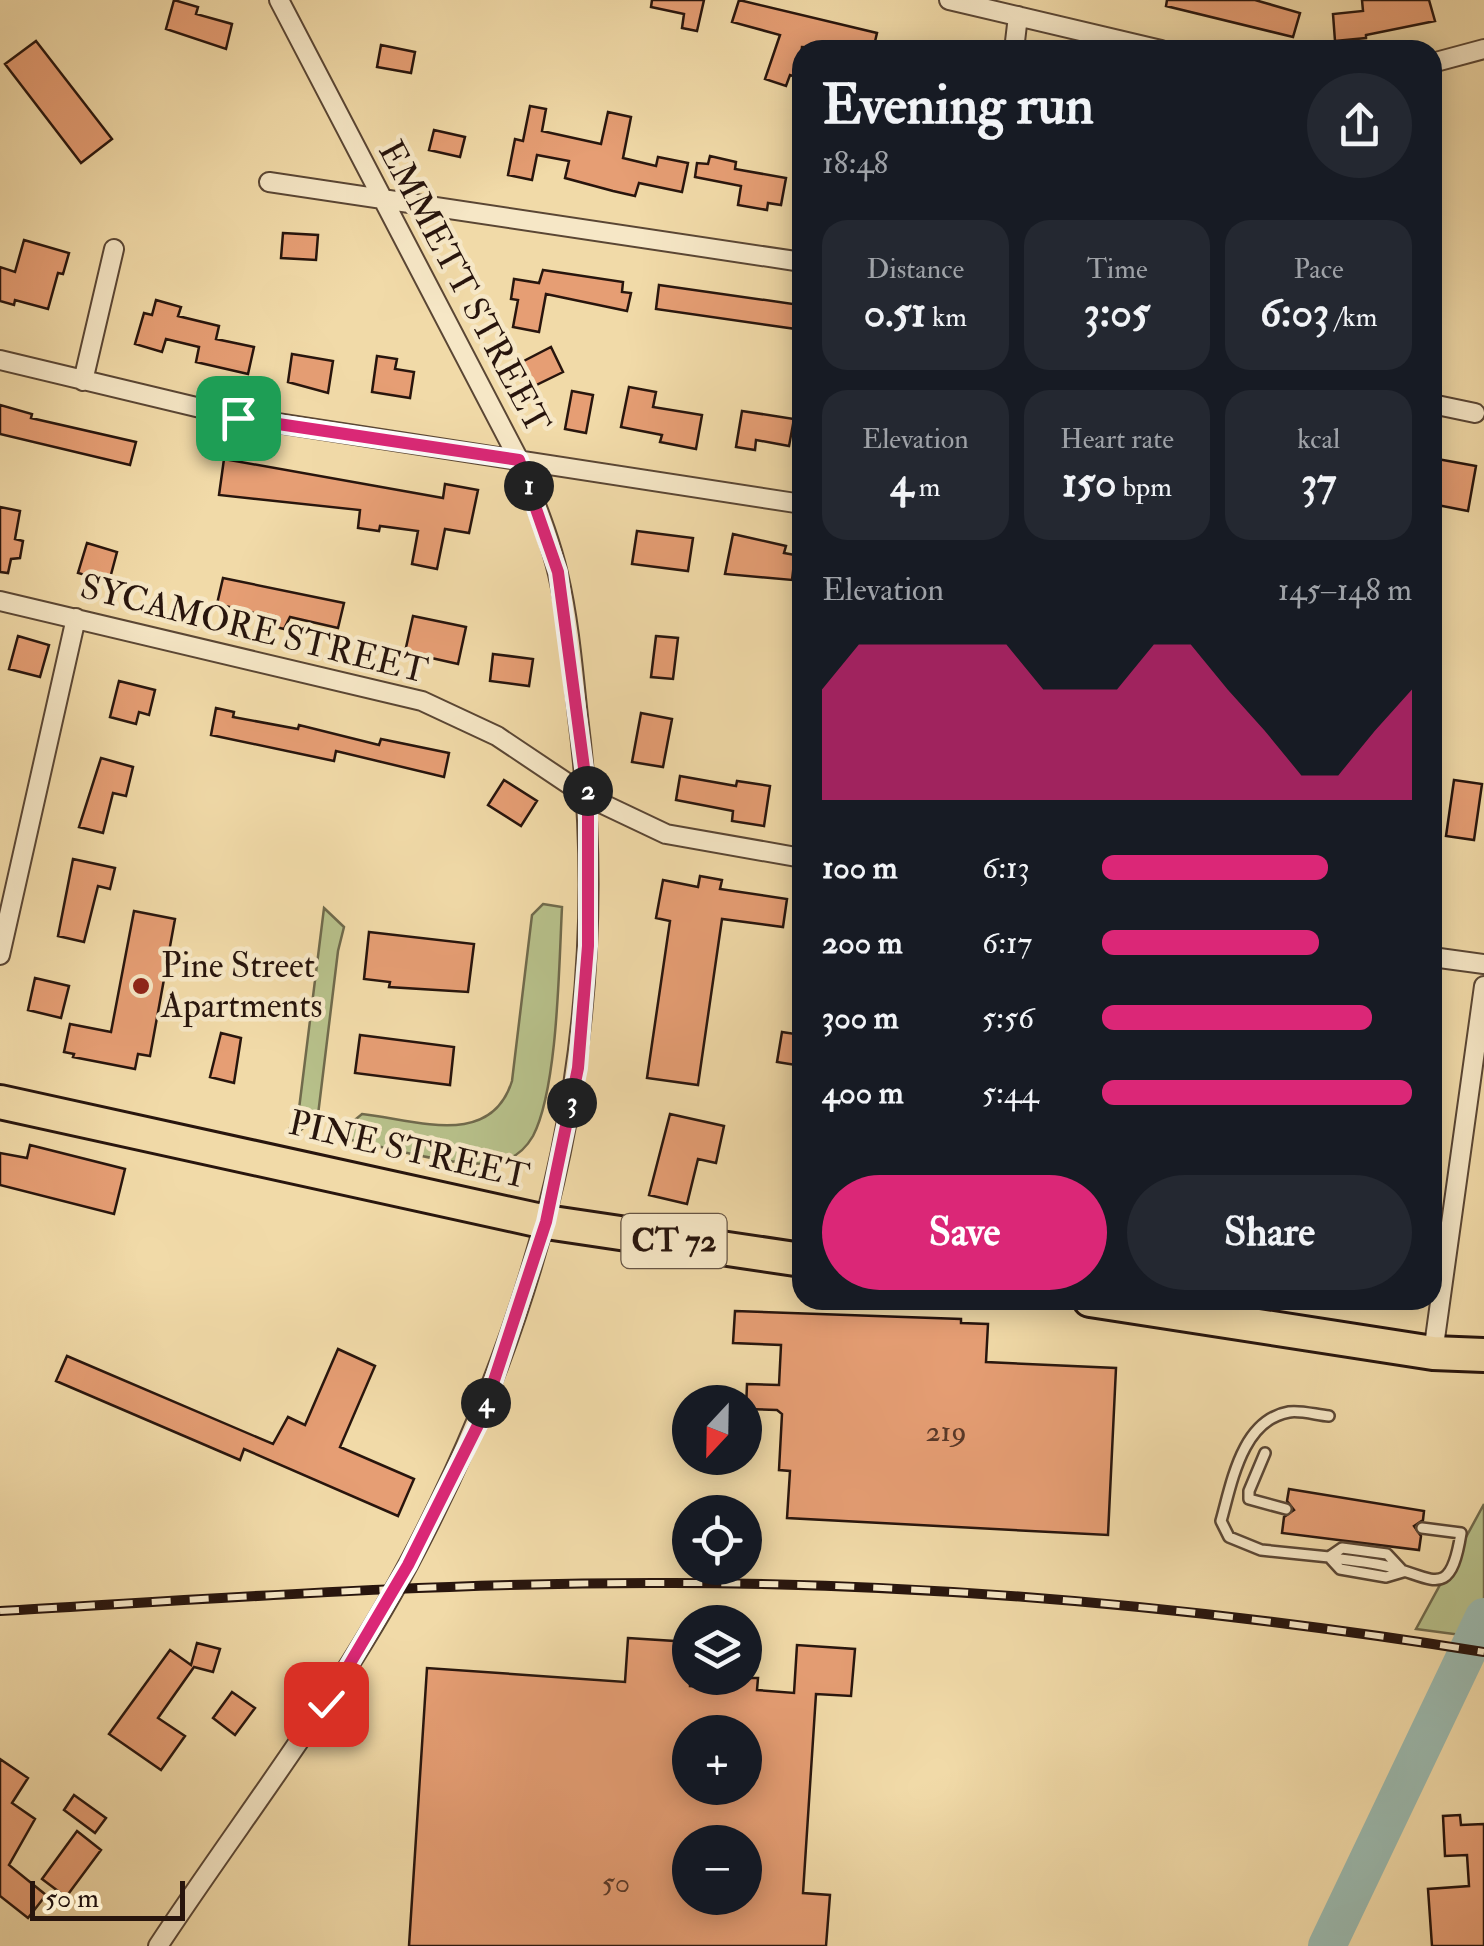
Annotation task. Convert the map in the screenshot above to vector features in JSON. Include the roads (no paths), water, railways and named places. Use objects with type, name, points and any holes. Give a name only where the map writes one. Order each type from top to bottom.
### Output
[{"type":"highway","name":"PINE STREET","points":[[0,1102],[546,1222],[792,1259]]},
{"type":"highway","points":[[1155,1310],[1433,1353],[1484,1355]]},
{"type":"street","name":"EMMETT STREET","points":[[158,1946],[326,1704],[408,1565],[482,1417],[546,1222],[578,1068],[588,946],[588,798],[561,590],[543,523],[519,460],[279,0]]},
{"type":"street","points":[[950,0],[1119,40]]},
{"type":"street","points":[[1015,40],[1018,16]]},
{"type":"street","points":[[1442,60],[1484,49]]},
{"type":"street","points":[[269,182],[378,195],[792,260]]},
{"type":"street","points":[[84,381],[114,249]]},
{"type":"street","points":[[0,360],[238,418],[792,502]]},
{"type":"street","points":[[1442,406],[1475,413]]},
{"type":"street","name":"SYCAMORE STREET","points":[[0,601],[422,701],[498,736],[588,798],[666,834],[792,856]]},
{"type":"street","points":[[0,955],[76,618]]},
{"type":"street","points":[[1442,958],[1484,964]]},
{"type":"street","points":[[1442,1288],[1484,986]]},
{"type":"street","points":[[1433,1353],[1439,1310]]},
{"type":"lane","points":[[1329,1416],[1289,1412],[1255,1428],[1236,1470],[1221,1521],[1229,1537],[1261,1550],[1328,1558],[1340,1569],[1386,1576],[1403,1572]]},
{"type":"lane","points":[[1265,1453],[1248,1492],[1249,1499],[1286,1510]]},
{"type":"lane","points":[[1328,1558],[1342,1548],[1387,1554],[1403,1572],[1430,1582],[1443,1578],[1453,1566],[1461,1533],[1422,1528]]},
{"type":"waterway","points":[[1327,1946],[1484,1617]]},
{"type":"railway","points":[[0,1611],[420,1588],[588,1583],[774,1584],[1079,1601],[1282,1623],[1484,1652]]},
{"type":"place","name":"Pine Street Apartments","points":[[141,986]]}]
